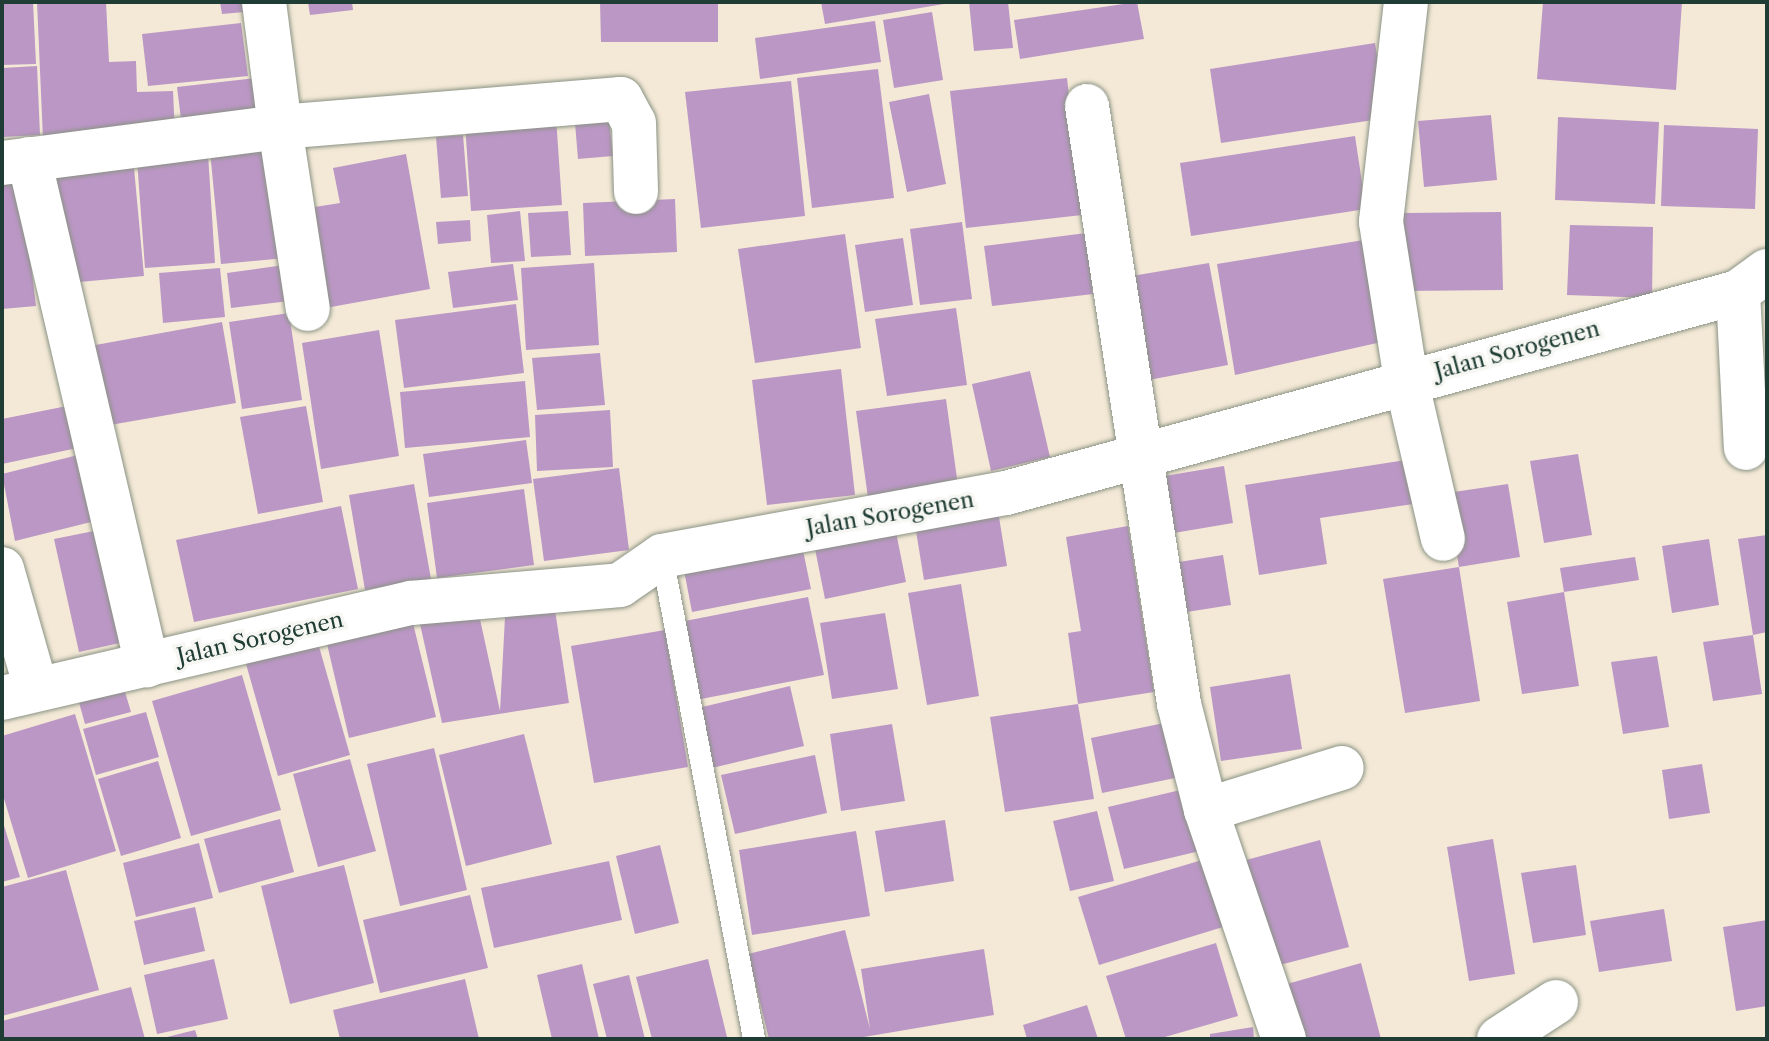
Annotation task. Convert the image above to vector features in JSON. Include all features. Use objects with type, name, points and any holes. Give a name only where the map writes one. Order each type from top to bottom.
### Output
[{"type":"street","points":[[264,2],[308,309]]},
{"type":"street","points":[[1406,2],[1381,222],[1406,380],[1443,539]]},
{"type":"street","points":[[147,665],[15,161],[280,127],[621,99],[634,123],[636,192]]},
{"type":"street","points":[[1087,106],[1179,704],[1206,810],[1284,1039]]},
{"type":"street","points":[[1746,448],[1752,282]]},
{"type":"street","name":"Jalan Sorogenen","points":[[19,693],[411,603],[620,585],[662,556],[1006,493],[1752,282]]},
{"type":"street","points":[[2,569],[19,693]]},
{"type":"street","points":[[1206,810],[1342,768]]},
{"type":"street","points":[[1499,1039],[1556,1002]]},
{"type":"lane","points":[[662,556],[754,1039]]},
{"type":"building","points":[[2,2],[33,2],[36,64],[2,65]]},
{"type":"building","points":[[37,2],[106,2],[109,62],[136,61],[137,92],[173,91],[175,134],[43,139]]},
{"type":"building","points":[[220,2],[256,2],[257,11],[222,14]]},
{"type":"building","points":[[308,2],[352,2],[353,10],[310,15]]},
{"type":"building","points":[[600,2],[718,2],[718,42],[601,42]]},
{"type":"building","points":[[821,2],[944,2],[944,4],[825,24]]},
{"type":"building","points":[[969,2],[1008,2],[1013,48],[974,51]]},
{"type":"building","points":[[1137,2],[1144,39],[1020,59],[1014,20]]},
{"type":"building","points":[[1543,2],[1682,2],[1676,90],[1537,79]]},
{"type":"building","points":[[932,12],[943,80],[894,88],[883,20]]},
{"type":"building","points":[[875,21],[881,62],[760,79],[755,38]]},
{"type":"building","points":[[241,23],[248,76],[148,86],[142,34]]},
{"type":"building","points":[[1375,43],[1387,118],[1221,143],[1210,69]]},
{"type":"building","points":[[37,66],[40,135],[2,137],[2,68]]},
{"type":"building","points":[[878,69],[894,198],[812,208],[797,78]]},
{"type":"building","points":[[266,77],[271,126],[183,135],[177,87]]},
{"type":"building","points":[[1067,78],[1082,215],[966,228],[950,91]]},
{"type":"building","points":[[791,81],[805,216],[701,228],[685,92]]},
{"type":"building","points":[[929,94],[946,184],[907,192],[889,102]]},
{"type":"building","points":[[1491,115],[1497,180],[1424,187],[1418,121]]},
{"type":"building","points":[[556,117],[562,205],[471,211],[465,124]]},
{"type":"building","points":[[1558,117],[1659,122],[1655,204],[1555,200]]},
{"type":"building","points":[[609,120],[613,156],[578,159],[575,123]]},
{"type":"building","points":[[1664,125],[1758,129],[1755,209],[1661,206]]},
{"type":"building","points":[[274,135],[285,258],[221,264],[209,141]]},
{"type":"building","points":[[463,135],[468,196],[441,198],[436,137]]},
{"type":"building","points":[[1355,136],[1366,209],[1191,236],[1180,163]]},
{"type":"building","points":[[208,154],[215,263],[145,268],[137,160]]},
{"type":"building","points":[[406,154],[430,289],[320,309],[302,209],[340,203],[333,168]]},
{"type":"building","points":[[134,168],[144,276],[58,284],[49,175]]},
{"type":"building","points":[[20,172],[36,306],[2,309],[2,174]]},
{"type":"building","points":[[675,199],[677,252],[585,256],[583,203]]},
{"type":"building","points":[[520,211],[525,261],[491,263],[487,215]]},
{"type":"building","points":[[568,211],[571,255],[531,257],[528,213]]},
{"type":"building","points":[[1501,212],[1503,290],[1404,291],[1403,213]]},
{"type":"building","points":[[470,220],[471,241],[438,244],[436,222]]},
{"type":"building","points":[[962,222],[972,299],[920,305],[910,229]]},
{"type":"building","points":[[1570,225],[1653,227],[1652,298],[1567,295]]},
{"type":"building","points":[[1086,233],[1093,294],[992,306],[984,246]]},
{"type":"building","points":[[845,234],[861,348],[755,363],[738,249]]},
{"type":"building","points":[[903,238],[913,305],[865,312],[855,245]]},
{"type":"building","points":[[1370,239],[1386,341],[1235,375],[1217,264]]},
{"type":"building","points":[[594,263],[599,345],[526,350],[521,268]]},
{"type":"building","points":[[1209,263],[1228,365],[1138,382],[1120,278]]},
{"type":"building","points":[[513,264],[518,300],[453,308],[448,272]]},
{"type":"building","points":[[284,265],[289,301],[231,308],[227,273]]},
{"type":"building","points":[[220,268],[225,317],[163,323],[159,273]]},
{"type":"building","points":[[516,304],[524,373],[404,388],[395,320]]},
{"type":"building","points":[[956,308],[967,385],[887,396],[875,319]]},
{"type":"building","points":[[289,313],[302,400],[242,409],[229,322]]},
{"type":"building","points":[[222,322],[236,403],[93,428],[79,348]]},
{"type":"building","points":[[379,330],[399,456],[321,469],[302,343]]},
{"type":"building","points":[[600,353],[605,405],[537,410],[532,358]]},
{"type":"building","points":[[841,369],[855,495],[767,505],[752,380]]},
{"type":"building","points":[[1030,371],[1050,457],[991,471],[972,384]]},
{"type":"building","points":[[525,381],[530,437],[405,448],[400,392]]},
{"type":"building","points":[[946,399],[959,493],[869,505],[856,411]]},
{"type":"building","points":[[72,405],[82,447],[2,464],[2,419]]},
{"type":"building","points":[[306,406],[323,502],[258,514],[240,417]]},
{"type":"building","points":[[610,410],[613,467],[537,471],[535,415]]},
{"type":"building","points":[[526,440],[532,483],[429,497],[423,454]]},
{"type":"building","points":[[90,452],[107,518],[15,541],[2,474]]},
{"type":"building","points":[[1578,454],[1592,535],[1544,543],[1530,461]]},
{"type":"building","points":[[1406,460],[1413,504],[1320,518],[1327,564],[1259,575],[1245,485]]},
{"type":"building","points":[[1224,466],[1233,523],[1156,536],[1147,479]]},
{"type":"building","points":[[619,468],[629,550],[544,561],[533,479]]},
{"type":"building","points":[[414,484],[431,579],[365,590],[349,495]]},
{"type":"building","points":[[1508,484],[1520,557],[1459,567],[1447,493]]},
{"type":"building","points":[[524,489],[534,565],[437,578],[427,503]]},
{"type":"building","points":[[341,506],[358,589],[194,622],[176,540]]},
{"type":"building","points":[[998,511],[1007,566],[924,580],[915,525]]},
{"type":"building","points":[[894,522],[906,582],[825,599],[813,539]]},
{"type":"building","points":[[1128,526],[1154,692],[1078,704],[1068,633],[1081,631],[1066,537]]},
{"type":"building","points":[[104,529],[129,641],[79,652],[54,539]]},
{"type":"building","points":[[1767,535],[1767,632],[1753,635],[1738,539]]},
{"type":"building","points":[[800,536],[811,589],[692,612],[682,560]]},
{"type":"building","points":[[1709,539],[1719,605],[1672,613],[1662,546]]},
{"type":"building","points":[[1223,555],[1231,605],[1168,615],[1160,565]]},
{"type":"building","points":[[1635,557],[1639,580],[1564,592],[1560,568]]},
{"type":"building","points":[[1459,567],[1480,701],[1405,713],[1383,579]]},
{"type":"building","points":[[961,584],[979,696],[927,705],[908,593]]},
{"type":"building","points":[[1564,592],[1579,686],[1522,694],[1507,602]]},
{"type":"building","points":[[808,597],[824,675],[696,700],[680,622]]},
{"type":"building","points":[[478,610],[500,711],[505,617],[555,610],[569,703],[442,723],[420,624]]},
{"type":"building","points":[[410,611],[436,717],[349,738],[324,631]]},
{"type":"building","points":[[885,613],[898,689],[832,699],[820,623]]},
{"type":"building","points":[[314,629],[350,755],[278,776],[242,650]]},
{"type":"building","points":[[665,630],[688,767],[594,783],[571,646]]},
{"type":"building","points":[[1753,635],[1762,694],[1713,701],[1703,642]]},
{"type":"building","points":[[1657,656],[1669,727],[1623,734],[1611,662]]},
{"type":"building","points":[[1290,674],[1302,749],[1221,761],[1210,687]]},
{"type":"building","points":[[120,675],[131,712],[85,724],[75,688]]},
{"type":"building","points":[[242,675],[281,810],[191,836],[152,701]]},
{"type":"building","points":[[790,686],[804,746],[712,768],[698,708]]},
{"type":"building","points":[[1078,704],[1094,799],[1005,812],[990,717]]},
{"type":"building","points":[[146,712],[159,757],[96,775],[83,729]]},
{"type":"building","points":[[75,714],[116,851],[28,878],[2,792],[2,736]]},
{"type":"building","points":[[1174,721],[1185,776],[1102,793],[1091,738]]},
{"type":"building","points":[[892,724],[905,801],[841,811],[830,734]]},
{"type":"building","points":[[524,734],[552,844],[466,866],[439,755]]},
{"type":"building","points":[[434,748],[467,890],[400,906],[367,764]]},
{"type":"building","points":[[815,755],[827,813],[735,834],[721,775]]},
{"type":"building","points":[[350,759],[376,851],[318,867],[293,774]]},
{"type":"building","points":[[158,761],[181,838],[121,856],[98,779]]},
{"type":"building","points":[[1702,764],[1710,813],[1669,819],[1662,770]]},
{"type":"building","points":[[1189,788],[1204,850],[1124,869],[1108,807]]},
{"type":"building","points":[[1097,811],[1114,881],[1070,891],[1053,821]]},
{"type":"building","points":[[2,819],[20,877],[2,882]]},
{"type":"building","points":[[280,819],[294,872],[219,893],[204,839]]},
{"type":"building","points":[[945,820],[954,881],[885,892],[875,831]]},
{"type":"building","points":[[856,831],[870,916],[752,935],[739,850]]},
{"type":"building","points":[[1493,839],[1515,974],[1469,981],[1447,847]]},
{"type":"building","points":[[1320,840],[1349,947],[1264,969],[1235,863]]},
{"type":"building","points":[[199,843],[213,898],[136,917],[123,863]]},
{"type":"building","points":[[660,845],[679,923],[635,934],[616,856]]},
{"type":"building","points":[[1202,860],[1223,927],[1099,965],[1078,897]]},
{"type":"building","points":[[609,861],[622,920],[494,948],[481,888]]},
{"type":"building","points":[[344,865],[374,983],[290,1004],[261,886]]},
{"type":"building","points":[[1576,865],[1586,935],[1533,943],[1521,873]]},
{"type":"building","points":[[66,870],[99,990],[2,1016],[2,887]]},
{"type":"building","points":[[470,895],[488,968],[380,993],[363,920]]},
{"type":"building","points":[[195,907],[205,951],[144,965],[134,921]]},
{"type":"building","points":[[1664,909],[1672,961],[1599,972],[1590,921]]},
{"type":"building","points":[[1767,920],[1767,1006],[1736,1011],[1723,927]]},
{"type":"building","points":[[845,930],[870,1029],[861,969],[984,949],[994,1015],[852,1039],[769,1039],[748,954]]},
{"type":"building","points":[[1216,943],[1238,1016],[1158,1039],[1126,1039],[1106,976]]},
{"type":"building","points":[[214,959],[228,1019],[157,1034],[144,975]]},
{"type":"building","points":[[708,959],[727,1037],[652,1039],[636,977]]},
{"type":"building","points":[[1361,963],[1381,1039],[1295,1039],[1280,986]]},
{"type":"building","points":[[582,964],[599,1039],[552,1039],[537,975]]},
{"type":"building","points":[[629,975],[645,1039],[607,1039],[593,984]]},
{"type":"building","points":[[465,979],[479,1039],[340,1039],[333,1010]]},
{"type":"building","points":[[131,987],[145,1039],[2,1039],[2,1021]]},
{"type":"building","points":[[1087,1005],[1098,1039],[1027,1039],[1023,1025]]},
{"type":"building","points":[[1253,1027],[1254,1039],[1210,1039],[1210,1034]]},
{"type":"building","points":[[195,1030],[198,1039],[163,1039],[163,1038]]}]
